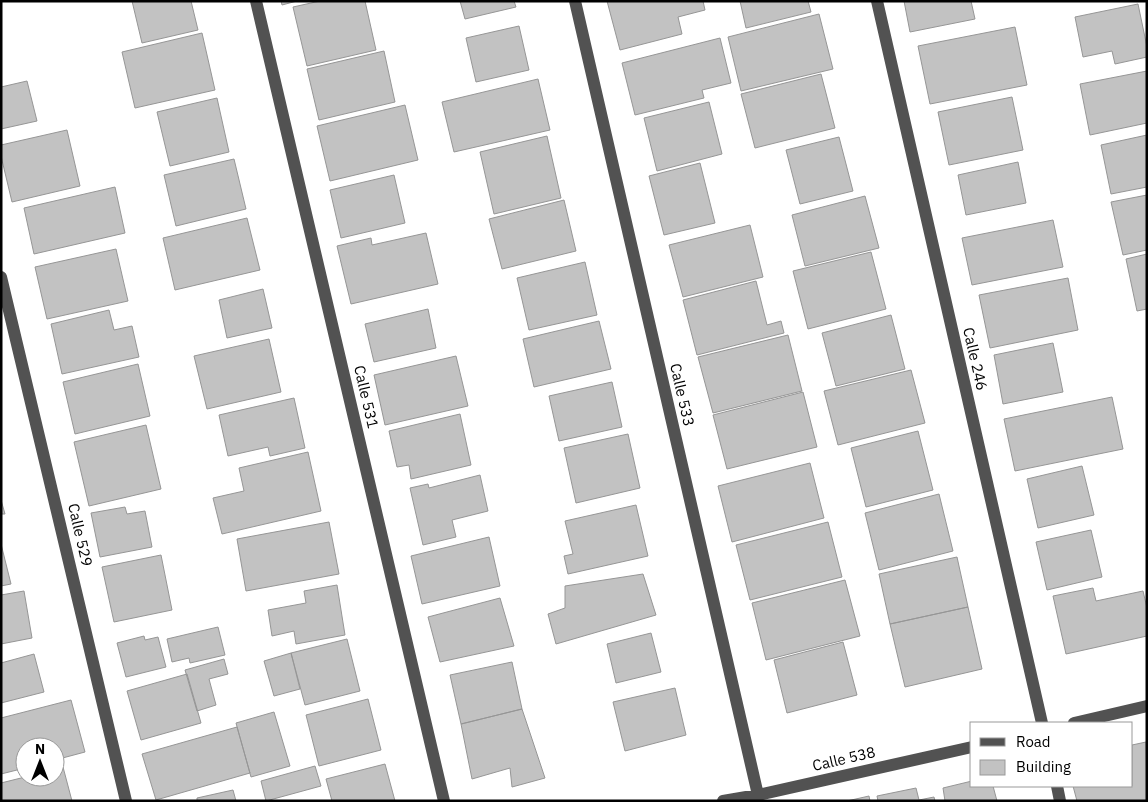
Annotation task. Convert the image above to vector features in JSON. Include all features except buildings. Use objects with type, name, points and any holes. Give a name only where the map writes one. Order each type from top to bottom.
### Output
[{"type":"street","name":"Calle 531","points":[[256,1],[444,801]]},
{"type":"street","name":"Calle 533","points":[[575,1],[758,795]]},
{"type":"street","name":"Calle 246","points":[[876,1],[1042,722]]},
{"type":"street","name":"Calle 529","points":[[1,277],[126,801]]},
{"type":"street","points":[[1078,722],[1147,706]]},
{"type":"street","name":"Calle 538","points":[[723,801],[758,795],[970,747]]},
{"type":"street","points":[[1057,787],[1060,801]]}]
